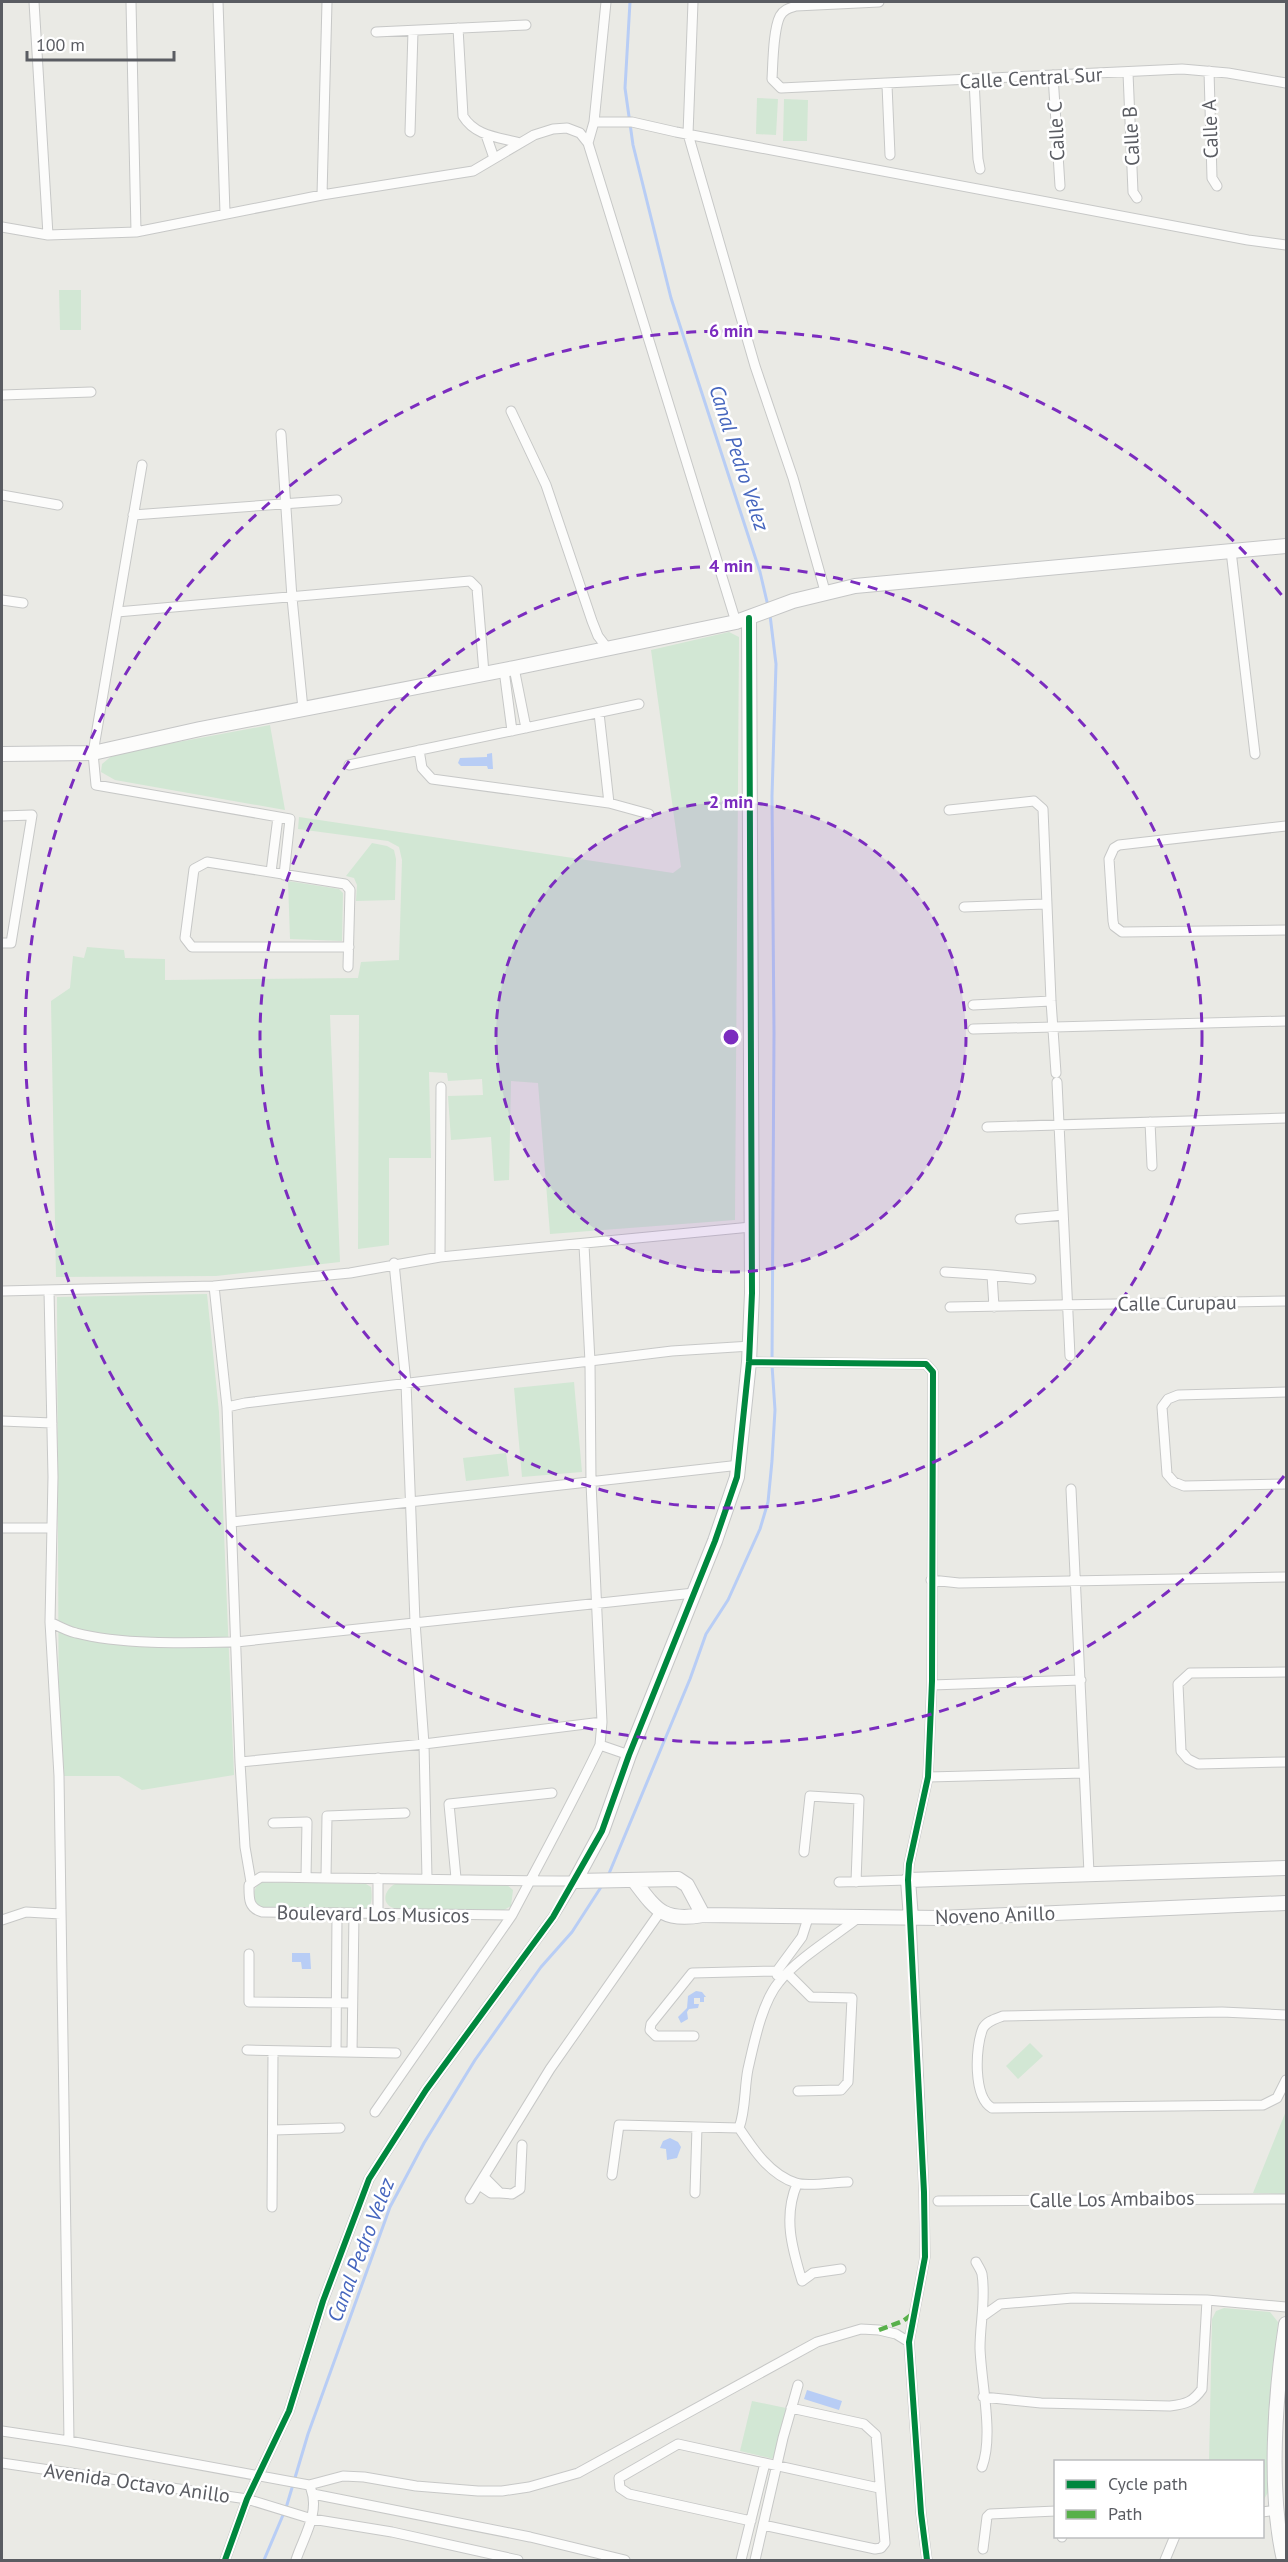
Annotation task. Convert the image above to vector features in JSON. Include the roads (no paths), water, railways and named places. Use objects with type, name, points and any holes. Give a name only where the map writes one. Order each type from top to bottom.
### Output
[{"type":"street","points":[[34,2],[48,235]]},
{"type":"street","points":[[131,2],[136,232]]},
{"type":"street","points":[[218,2],[225,213]]},
{"type":"street","points":[[321,195],[327,2]]},
{"type":"street","points":[[588,143],[594,122],[606,2]]},
{"type":"street","points":[[693,2],[688,134],[755,366],[793,478],[825,591]]},
{"type":"street","name":"Calle Central Sur","points":[[879,2],[796,6],[786,9],[780,17],[776,40],[772,79],[775,84],[781,88],[887,85],[1182,69],[1287,83]]},
{"type":"street","points":[[376,33],[526,25]]},
{"type":"street","points":[[458,28],[463,116],[470,128],[486,135],[520,142]]},
{"type":"street","points":[[410,132],[413,31]]},
{"type":"street","name":"Calle A","points":[[1209,71],[1212,178],[1217,186]]},
{"type":"street","name":"Calle B","points":[[1128,73],[1133,192],[1137,198]]},
{"type":"street","name":"Calle C","points":[[1053,75],[1060,186]]},
{"type":"street","points":[[974,81],[980,169]]},
{"type":"street","points":[[887,85],[890,155]]},
{"type":"street","points":[[594,122],[632,122],[1248,240],[1287,245]]},
{"type":"street","points":[[2,227],[48,235],[136,232],[321,195],[473,171],[534,135],[553,129],[567,128],[580,133],[588,143],[749,617],[750,1346],[755,1362],[740,1465],[719,1531],[629,1755],[602,1832],[553,1917],[426,2090],[369,2179],[323,2301],[289,2411],[247,2499],[225,2560]]},
{"type":"street","points":[[486,135],[494,158]]},
{"type":"street","points":[[2,395],[91,392]]},
{"type":"street","points":[[511,411],[546,485],[592,621],[598,636],[608,649]]},
{"type":"street","points":[[281,434],[292,598],[303,709]]},
{"type":"street","points":[[142,465],[93,753],[96,785],[290,819],[284,875]]},
{"type":"street","points":[[2,495],[58,506]]},
{"type":"street","points":[[133,515],[337,500]]},
{"type":"street","points":[[2,754],[93,753],[608,649],[749,617],[825,591],[855,586],[1287,546]]},
{"type":"street","points":[[1232,551],[1256,754]]},
{"type":"street","points":[[117,612],[470,581],[477,588],[484,673]]},
{"type":"street","points":[[2,600],[23,603]]},
{"type":"street","points":[[509,669],[526,728]]},
{"type":"street","points":[[509,669],[512,730]]},
{"type":"street","points":[[349,765],[639,704]]},
{"type":"street","points":[[599,713],[609,803]]},
{"type":"street","points":[[419,750],[422,768],[432,779],[609,803],[649,814]]},
{"type":"street","points":[[949,810],[1034,801],[1043,809],[1070,1356]]},
{"type":"street","points":[[2,816],[32,815],[11,944],[2,943]]},
{"type":"street","points":[[271,872],[278,817]]},
{"type":"street","points":[[1286,828],[1113,845],[1109,859],[1113,921],[1114,926],[1122,932],[1287,930]]},
{"type":"street","points":[[348,967],[349,947],[348,886],[207,862],[194,869],[185,938],[188,944],[192,946],[349,947]]},
{"type":"street","points":[[964,907],[1046,904]]},
{"type":"street","points":[[973,1005],[1051,1001]]},
{"type":"street","points":[[974,1029],[1287,1021]]},
{"type":"street","points":[[440,1257],[441,1087]]},
{"type":"street","points":[[987,1127],[1287,1118]]},
{"type":"street","points":[[1150,1122],[1152,1166]]},
{"type":"street","points":[[1020,1219],[1063,1215]]},
{"type":"street","points":[[2,1291],[214,1286],[350,1273],[394,1263],[440,1257],[584,1245],[751,1227]]},
{"type":"street","points":[[375,2112],[512,1915],[600,1745],[602,1722],[591,1483],[590,1362],[584,1245]]},
{"type":"street","points":[[394,1263],[406,1383],[415,1622],[424,1744],[427,1878]]},
{"type":"street","points":[[945,1272],[1031,1279]]},
{"type":"street","points":[[992,1275],[994,1307]]},
{"type":"street","points":[[214,1286],[227,1407],[240,1762],[245,1847],[251,1882]]},
{"type":"street","points":[[48,1291],[52,1423],[50,1622],[59,1776],[69,2441]]},
{"type":"street","name":"Calle Curupau","points":[[950,1307],[1287,1301]]},
{"type":"street","points":[[227,1407],[684,1350],[750,1346]]},
{"type":"street","points":[[755,1362],[926,1364],[933,1372],[932,1685],[928,1777],[909,1864],[908,1881],[924,2192],[925,2257],[909,2342],[921,2513],[927,2560]]},
{"type":"street","points":[[1287,1392],[1178,1395],[1168,1399],[1162,1407],[1167,1474],[1174,1482],[1184,1486],[1287,1484]]},
{"type":"street","points":[[2,1421],[52,1423]]},
{"type":"street","points":[[232,1522],[740,1465]]},
{"type":"street","points":[[1071,1489],[1089,1873]]},
{"type":"street","points":[[2,1528],[52,1528]]},
{"type":"street","points":[[931,1580],[959,1583],[1287,1577]]},
{"type":"street","points":[[50,1622],[74,1633],[102,1638],[194,1643],[236,1642],[694,1593]]},
{"type":"street","points":[[1287,1671],[1190,1673],[1178,1684],[1181,1751],[1188,1759],[1198,1764],[1287,1762]]},
{"type":"street","points":[[932,1685],[1081,1680]]},
{"type":"street","points":[[240,1762],[424,1744],[602,1722]]},
{"type":"street","points":[[600,1745],[629,1755]]},
{"type":"street","points":[[928,1777],[1084,1773]]},
{"type":"street","points":[[456,1878],[449,1804],[552,1793]]},
{"type":"street","points":[[804,1852],[810,1796],[859,1799],[856,1882]]},
{"type":"street","points":[[327,1877],[327,1816],[405,1813]]},
{"type":"street","points":[[273,1823],[307,1822],[306,1877]]},
{"type":"street","name":"Noveno Anillo","points":[[908,1881],[1287,1868]]},
{"type":"street","name":"Boulevard Los Musicos","points":[[512,1915],[256,1911],[249,1902],[251,1882],[261,1877],[575,1881]]},
{"type":"street","points":[[378,1878],[378,1914]]},
{"type":"street","points":[[575,1881],[635,1882],[669,1878],[687,1885],[703,1915]]},
{"type":"street","points":[[839,1882],[908,1881]]},
{"type":"street","points":[[470,2199],[550,2069],[660,1912],[635,1882]]},
{"type":"street","name":"Noveno Anillo","points":[[660,1912],[685,1918],[703,1915],[809,1915],[910,1918],[1287,1904]]},
{"type":"street","points":[[2,1920],[26,1912],[42,1911],[61,1914]]},
{"type":"street","points":[[336,2052],[337,1914]]},
{"type":"street","points":[[352,2052],[354,1914]]},
{"type":"street","points":[[739,2128],[743,2116],[746,2076],[754,2041],[768,2000],[802,1937],[809,1915]]},
{"type":"street","points":[[694,2036],[656,2036],[650,2030],[651,2024],[692,1973],[782,1972],[860,1917]]},
{"type":"street","points":[[249,1954],[249,2002],[351,2003]]},
{"type":"street","points":[[782,1972],[811,1996],[852,1998],[846,2087],[841,2090],[798,2091]]},
{"type":"street","points":[[1287,2015],[1222,2012],[1003,2016],[984,2026],[978,2058],[981,2096],[992,2108],[1263,2105],[1278,2098],[1287,2080]]},
{"type":"street","points":[[247,2050],[396,2053]]},
{"type":"street","points":[[272,2207],[273,2052]]},
{"type":"street","points":[[612,2175],[619,2126],[739,2128]]},
{"type":"street","points":[[695,2193],[697,2127]]},
{"type":"street","points":[[274,2130],[340,2128]]},
{"type":"street","points":[[739,2128],[762,2160],[776,2172],[797,2184],[848,2182]]},
{"type":"street","points":[[481,2181],[491,2193],[512,2194],[520,2189],[522,2145]]},
{"type":"street","points":[[797,2184],[791,2199],[789,2230],[792,2250],[802,2281],[813,2273],[841,2269]]},
{"type":"street","name":"Calle Los Ambaibos","points":[[938,2201],[1287,2199]]},
{"type":"street","points":[[976,2262],[982,2272],[983,2316],[980,2349],[987,2452],[982,2467]]},
{"type":"street","points":[[983,2316],[1000,2304],[1073,2298],[1207,2300],[1287,2307]]},
{"type":"street","points":[[983,2397],[1083,2405],[1170,2406],[1187,2404],[1202,2389],[1207,2300]]},
{"type":"street","points":[[1284,2560],[1277,2510],[1276,2462],[1279,2369],[1287,2324]]},
{"type":"street","points":[[296,2560],[312,2518],[308,2488],[343,2476],[364,2476],[416,2486],[478,2491],[502,2492],[529,2487],[578,2473],[817,2342],[861,2329],[896,2334],[909,2342]]},
{"type":"street","points":[[755,2560],[798,2385]]},
{"type":"street","points":[[764,2525],[875,2549],[881,2548],[885,2543],[876,2435],[872,2429],[864,2424],[791,2408]]},
{"type":"street","name":"Avenida Octavo Anillo","points":[[2,2431],[275,2477],[308,2488],[625,2560]]},
{"type":"street","points":[[751,2521],[629,2494],[620,2488],[620,2478],[678,2444],[879,2488]]},
{"type":"street","name":"Avenida Octavo Anillo","points":[[2,2463],[247,2499],[312,2518],[392,2532],[518,2560]]},
{"type":"street","points":[[741,2560],[765,2463]]},
{"type":"street","points":[[1264,2512],[1277,2510]]},
{"type":"street","points":[[983,2549],[987,2517],[990,2514],[1054,2511]]},
{"type":"street","points":[[1166,2560],[1173,2538]]},
{"type":"water","points":[[492,753],[493,769],[488,769],[487,766],[461,766],[458,763],[460,758],[487,757],[487,754]]},
{"type":"water","points":[[292,1953],[310,1953],[311,1969],[302,1969],[301,1962],[292,1962]]},
{"type":"water","points":[[696,1991],[702,1992],[706,1997],[704,1997],[704,2002],[700,2002],[700,1998],[694,1998],[694,2004],[699,2004],[698,2008],[689,2009],[688,2019],[681,2023],[678,2017],[687,2008],[688,1996]]},
{"type":"water","points":[[670,2138],[678,2142],[681,2147],[677,2158],[667,2160],[666,2149],[660,2148],[663,2141]]},
{"type":"water","points":[[807,2390],[842,2401],[839,2410],[804,2399]]},
{"type":"waterway","name":"Canal Pedro Velez","points":[[630,2],[625,88],[633,145],[671,298],[760,572],[768,606]]},
{"type":"waterway","name":"Canal Pedro Velez","points":[[608,1876],[690,1679],[706,1634],[728,1600],[760,1529],[768,1502],[775,1410],[772,1365],[774,1033],[772,796],[776,664],[770,615]]},
{"type":"waterway","name":"Canal Pedro Velez","points":[[264,2560],[286,2508],[308,2434],[390,2207],[424,2143],[475,2060],[541,1967],[572,1932],[603,1884]]}]
